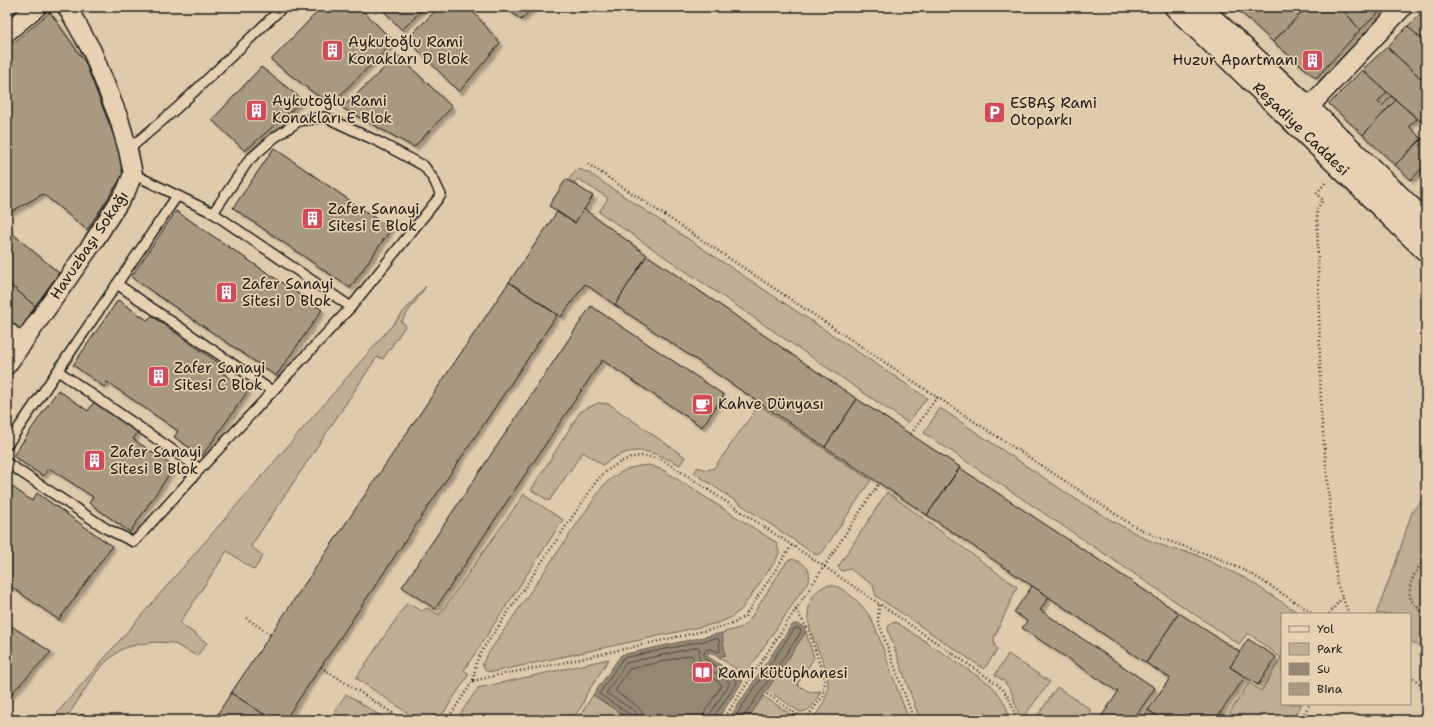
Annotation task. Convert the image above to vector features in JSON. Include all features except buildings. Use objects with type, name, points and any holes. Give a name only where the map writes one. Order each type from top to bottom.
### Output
[{"type":"main road","name":"Reşadiye Caddesi","points":[[1176,7],[1426,250]]},
{"type":"main road","name":"Reşadiye Caddesi","points":[[1199,7],[1308,108],[1426,223]]},
{"type":"street","points":[[7,32],[37,7]]},
{"type":"street","points":[[1308,108],[1403,7]]},
{"type":"street","name":"Havuzbaşı Sokağı","points":[[7,365],[92,244],[126,191],[133,174],[119,119],[92,51],[72,9]]},
{"type":"street","points":[[7,331],[22,344]]},
{"type":"lane","points":[[128,150],[177,108],[283,7]]},
{"type":"lane","points":[[7,463],[107,529],[134,542],[351,307],[441,195],[434,180],[424,166],[325,117],[299,122],[274,138],[249,160],[213,213]]},
{"type":"lane","points":[[133,174],[213,213],[351,307]]},
{"type":"lane","points":[[7,445],[176,196]]},
{"type":"lane","points":[[117,284],[272,391]]},
{"type":"lane","points":[[58,371],[200,469]]},
{"type":"path","points":[[588,164],[1132,525],[1157,537],[1215,557],[1250,573],[1312,613]]},
{"type":"path","points":[[1328,180],[1317,193],[1323,200],[1316,209],[1321,411],[1337,584],[1349,613]]},
{"type":"path","points":[[911,434],[937,397]]},
{"type":"path","points":[[447,720],[473,681],[476,663],[481,652],[598,479],[614,466],[628,459],[644,456],[663,460],[825,567],[1003,688],[1012,702],[1015,720]]},
{"type":"path","points":[[723,720],[879,483]]},
{"type":"path","points":[[473,681],[557,664],[734,623],[745,616],[792,545]]},
{"type":"path","points":[[1426,558],[1418,568],[1411,581],[1410,593],[1413,603],[1426,615]]},
{"type":"path","points":[[1330,613],[1342,598]]},
{"type":"path","points":[[879,605],[878,621],[914,720]]},
{"type":"path","points":[[767,694],[805,720],[822,696],[825,681],[809,631],[796,610]]},
{"type":"path","points":[[246,618],[271,634]]},
{"type":"path","points":[[321,668],[403,720]]},
{"type":"path","points":[[1411,676],[1426,688]]},
{"type":"path","points":[[1300,720],[1309,705]]},
{"type":"green space","points":[[579,169],[589,173],[927,398],[908,423],[599,212],[608,198],[578,179],[574,183],[569,179],[576,170]]},
{"type":"green space","points":[[426,286],[401,322],[406,325],[383,359],[377,357],[251,546],[263,556],[254,570],[227,551],[180,623],[207,643],[197,656],[173,643],[156,642],[135,645],[122,649],[98,670],[65,720],[51,720]]},
{"type":"green space","points":[[599,403],[609,404],[685,457],[680,465],[651,453],[632,451],[613,458],[603,465],[583,452],[549,501],[531,490],[580,412]]},
{"type":"green space","points":[[759,405],[871,480],[822,553],[816,555],[694,473],[698,467],[707,470],[714,468]]},
{"type":"green space","points":[[940,408],[1071,496],[1109,519],[1146,539],[1172,549],[1192,553],[1245,578],[1298,613],[1281,613],[1281,658],[1248,633],[1239,644],[924,433]]},
{"type":"green space","points":[[649,465],[663,470],[777,543],[779,553],[776,560],[741,610],[730,618],[718,623],[493,672],[486,671],[482,664],[489,652],[603,486],[614,477],[630,468]]},
{"type":"green space","points":[[887,492],[1017,587],[994,638],[995,646],[998,649],[984,669],[876,596],[873,585],[850,569],[842,571],[838,567]]},
{"type":"green space","points":[[524,494],[563,520],[464,670],[469,674],[439,720],[418,720],[356,678],[407,603],[422,611],[427,608],[439,615]]},
{"type":"green space","points":[[1426,495],[1426,651],[1411,642],[1411,613],[1376,613],[1396,562],[1412,512]]},
{"type":"green space","points":[[792,559],[808,569],[810,576],[809,580],[745,675],[720,658],[722,655],[725,656],[722,633],[742,627],[750,619],[787,561]]},
{"type":"green space","points":[[828,585],[839,588],[852,596],[870,617],[879,636],[909,720],[812,720],[824,701],[828,687],[824,665],[811,632],[808,620],[808,609],[815,594],[821,588]]},
{"type":"green space","points":[[896,622],[991,685],[1003,701],[1009,720],[920,720],[889,633],[888,628],[890,624]]},
{"type":"green space","points":[[806,632],[814,658],[797,685],[810,692],[821,691],[815,702],[808,710],[800,712],[766,689]]},
{"type":"green space","points":[[1008,654],[1050,682],[1021,720],[1011,691],[1004,681],[995,675]]},
{"type":"green space","points":[[1281,658],[1281,705],[1301,705],[1291,720],[1225,720],[1249,683],[1261,691]]},
{"type":"green space","points":[[609,659],[572,720],[566,720],[557,714],[553,720],[456,720],[478,688]]},
{"type":"green space","points":[[1057,687],[1090,709],[1091,712],[1086,720],[1035,720]]},
{"type":"green space","points":[[346,694],[387,720],[329,720]]},
{"type":"green space","points":[[593,695],[631,720],[577,720]]},
{"type":"green space","points":[[763,696],[795,717],[796,720],[747,720]]},
{"type":"water","points":[[794,624],[804,627],[806,632],[747,720],[728,720],[791,626]]},
{"type":"water","points":[[722,633],[725,656],[722,655],[720,658],[709,652],[707,656],[743,681],[717,720],[631,720],[593,695],[621,655]]},
{"type":"place","name":"Aykutoğlu Rami Konakları D Blok","points":[[332,51]]},
{"type":"place","name":"Huzur Apartmanı","points":[[1313,60]]},
{"type":"place","name":"Aykutoğlu Rami Konakları E Blok","points":[[257,110]]},
{"type":"place","name":"ESBAŞ Rami Otoparkı","points":[[995,112]]},
{"type":"place","name":"Zafer Sanayi Sitesi E Blok","points":[[312,218]]},
{"type":"place","name":"Zafer Sanayi Sitesi D Blok","points":[[226,293]]},
{"type":"place","name":"Zafer Sanayi Sitesi C Blok","points":[[159,377]]},
{"type":"place","name":"Kahve Dünyası","points":[[703,404]]},
{"type":"place","name":"Zafer Sanayi Sitesi B Blok","points":[[94,461]]},
{"type":"place","name":"Rami Kütüphanesi","points":[[702,673]]}]
